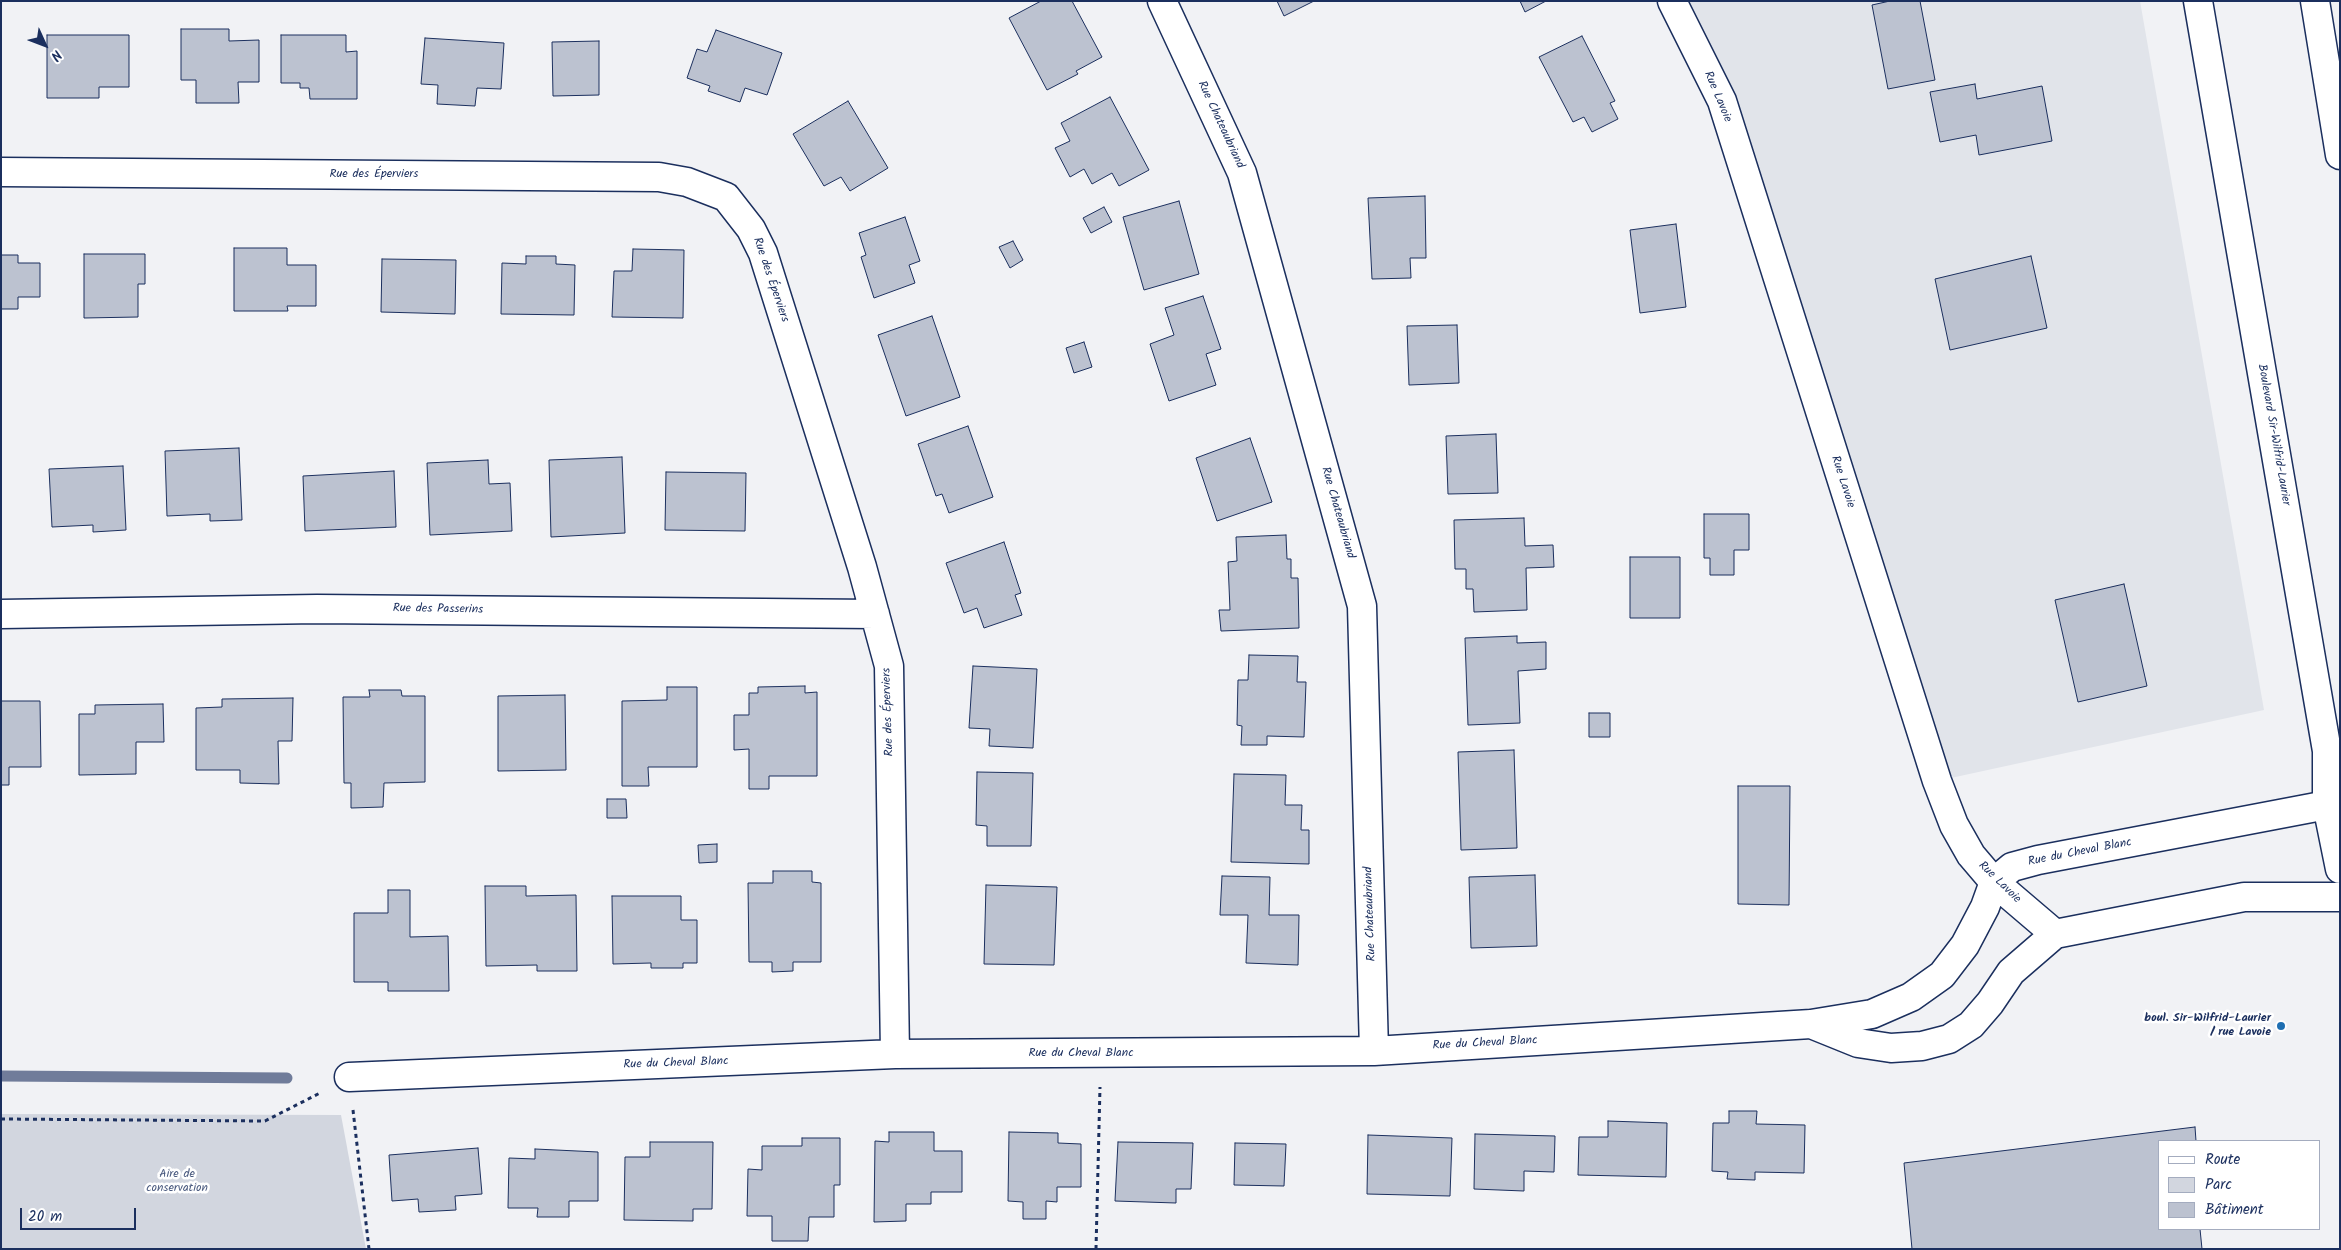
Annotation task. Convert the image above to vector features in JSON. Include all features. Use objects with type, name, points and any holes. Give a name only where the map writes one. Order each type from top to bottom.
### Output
[{"type":"street","name":"Rue Chateaubriand","points":[[1162,1],[1242,173],[1362,606],[1374,1051]]},
{"type":"street","name":"Rue Lavoie","points":[[1672,1],[1722,101],[1937,781],[1954,825],[1971,855],[1994,882],[2055,934]]},
{"type":"street","name":"Boulevard Sir-Wilfrid-Laurier","points":[[2198,1],[2327,752],[2327,806],[2340,869]]},
{"type":"street","points":[[2315,1],[2340,155]]},
{"type":"street","name":"Rue des Éperviers","points":[[1,172],[660,178],[687,182],[726,197],[752,229],[763,253],[862,567],[889,666],[895,1054]]},
{"type":"street","name":"Rue des Passerins","points":[[1,614],[317,609],[875,614]]},
{"type":"street","name":"Rue du Cheval Blanc","points":[[350,1077],[895,1054],[1374,1051],[1811,1024],[1872,1014],[1911,997],[1942,975],[1965,945],[1985,907],[1994,882],[2012,867],[2038,860],[2327,806]]},
{"type":"street","name":"Rue du Cheval Blanc","points":[[1811,1024],[1858,1043],[1891,1048],[1922,1046],[1949,1040],[1970,1025],[1990,1003],[2011,972],[2055,934],[2244,897],[2340,897]]},
{"type":"path","points":[[1096,1249],[1101,1054]]},
{"type":"path","points":[[1,1119],[266,1121],[350,1077],[368,1249]]},
{"type":"shaded area","points":[[1672,1],[2140,1],[2264,710],[1937,781],[1722,101]]},
{"type":"green space","name":"Aire de conservation","points":[[1,1114],[341,1115],[366,1249],[1,1249]]},
{"type":"building","points":[[1041,1],[1072,1],[1102,57],[1076,71],[1078,74],[1047,90],[1009,18]]},
{"type":"building","points":[[1277,1],[1314,1],[1284,16]]},
{"type":"building","points":[[1520,1],[1546,1],[1525,12]]},
{"type":"building","points":[[1890,1],[1920,1],[1935,80],[1888,89],[1872,5]]},
{"type":"building","points":[[181,29],[229,29],[229,41],[259,40],[259,82],[238,82],[239,103],[196,103],[196,80],[181,80]]},
{"type":"building","points":[[716,30],[782,53],[767,95],[745,88],[740,102],[708,91],[710,86],[687,78],[697,49],[707,52]]},
{"type":"building","points":[[47,35],[129,35],[129,87],[99,87],[99,98],[47,98]]},
{"type":"building","points":[[281,35],[346,35],[346,52],[357,51],[357,99],[310,99],[309,88],[300,88],[300,83],[281,83]]},
{"type":"building","points":[[1582,36],[1615,101],[1610,103],[1618,119],[1592,132],[1584,117],[1573,122],[1539,57]]},
{"type":"building","points":[[425,38],[504,43],[501,89],[477,88],[475,106],[437,104],[438,85],[421,84]]},
{"type":"building","points":[[599,41],[599,95],[553,96],[552,42]]},
{"type":"building","points":[[1975,84],[1977,99],[2042,86],[2052,141],[1979,155],[1976,135],[1940,142],[1930,92]]},
{"type":"building","points":[[1110,97],[1149,170],[1119,186],[1112,173],[1092,184],[1084,169],[1070,177],[1055,148],[1070,141],[1061,123]]},
{"type":"building","points":[[848,101],[888,168],[850,191],[841,177],[824,186],[793,134]]},
{"type":"building","points":[[1425,196],[1426,258],[1410,258],[1411,278],[1372,279],[1368,198]]},
{"type":"building","points":[[1179,201],[1199,274],[1144,290],[1123,217]]},
{"type":"building","points":[[1104,207],[1112,222],[1091,233],[1083,218]]},
{"type":"building","points":[[905,217],[920,261],[909,265],[915,283],[874,298],[861,257],[866,255],[859,233]]},
{"type":"building","points":[[1676,224],[1686,307],[1640,313],[1630,230]]},
{"type":"building","points":[[1013,241],[1023,260],[1010,268],[999,247]]},
{"type":"building","points":[[234,248],[287,248],[287,265],[316,265],[316,306],[287,306],[288,311],[234,311]]},
{"type":"building","points":[[633,249],[684,250],[683,318],[612,317],[614,271],[632,271]]},
{"type":"building","points":[[84,254],[145,254],[145,284],[138,284],[138,317],[84,318]]},
{"type":"building","points":[[1,255],[18,255],[18,263],[40,263],[40,297],[18,297],[18,309],[1,309]]},
{"type":"building","points":[[526,256],[556,256],[556,264],[575,265],[574,315],[501,314],[502,263],[526,264]]},
{"type":"building","points":[[2031,256],[2047,328],[1950,350],[1935,279]]},
{"type":"building","points":[[382,259],[456,260],[455,314],[381,312]]},
{"type":"building","points":[[1203,296],[1221,349],[1206,354],[1216,385],[1169,401],[1150,344],[1174,335],[1165,308]]},
{"type":"building","points":[[932,316],[960,397],[906,416],[878,335]]},
{"type":"building","points":[[1457,325],[1459,383],[1409,385],[1407,326]]},
{"type":"building","points":[[1084,342],[1092,367],[1074,373],[1066,348]]},
{"type":"building","points":[[968,426],[993,497],[949,513],[942,494],[936,496],[918,444]]},
{"type":"building","points":[[1496,434],[1498,493],[1448,494],[1446,436]]},
{"type":"building","points":[[1250,438],[1272,502],[1217,521],[1196,458]]},
{"type":"building","points":[[239,448],[242,520],[210,521],[210,514],[167,516],[165,451]]},
{"type":"building","points":[[622,457],[625,533],[551,537],[549,460]]},
{"type":"building","points":[[488,460],[489,484],[510,483],[512,531],[430,535],[427,463]]},
{"type":"building","points":[[123,466],[126,530],[93,532],[93,525],[52,527],[49,469]]},
{"type":"building","points":[[394,471],[396,527],[305,531],[303,476]]},
{"type":"building","points":[[666,472],[746,473],[745,531],[665,530]]},
{"type":"building","points":[[1704,514],[1749,514],[1749,550],[1734,550],[1734,575],[1710,575],[1710,558],[1704,558]]},
{"type":"building","points":[[1524,518],[1525,546],[1553,545],[1554,567],[1526,568],[1527,610],[1474,612],[1473,589],[1466,589],[1466,569],[1455,569],[1454,520]]},
{"type":"building","points":[[1286,535],[1287,559],[1291,559],[1291,578],[1298,578],[1299,628],[1221,631],[1219,610],[1230,610],[1228,562],[1237,561],[1236,537]]},
{"type":"building","points":[[1004,542],[1021,593],[1015,595],[1022,615],[984,628],[977,608],[964,613],[946,563]]},
{"type":"building","points":[[1630,557],[1680,557],[1680,618],[1630,618]]},
{"type":"building","points":[[2124,584],[2147,686],[2078,702],[2055,600]]},
{"type":"building","points":[[1517,636],[1517,643],[1546,642],[1546,669],[1518,671],[1520,723],[1468,725],[1465,638]]},
{"type":"building","points":[[1249,655],[1298,656],[1297,682],[1306,682],[1304,737],[1267,736],[1267,745],[1241,745],[1242,726],[1237,725],[1238,680],[1248,680]]},
{"type":"building","points":[[973,666],[1037,669],[1033,748],[989,746],[990,729],[969,728]]},
{"type":"building","points":[[805,686],[805,693],[817,692],[817,776],[769,776],[769,789],[749,789],[749,749],[734,750],[734,715],[749,715],[749,693],[758,693],[758,687]]},
{"type":"building","points":[[667,687],[697,687],[697,767],[648,767],[649,786],[622,786],[622,701],[667,700]]},
{"type":"building","points":[[369,690],[401,690],[402,696],[425,696],[425,782],[384,783],[383,807],[351,808],[351,783],[344,783],[343,697],[370,697]]},
{"type":"building","points":[[565,695],[566,770],[498,771],[498,696]]},
{"type":"building","points":[[293,698],[292,741],[278,741],[279,784],[240,783],[240,770],[196,770],[196,708],[222,707],[222,699]]},
{"type":"building","points":[[1,701],[40,701],[41,767],[9,767],[9,785],[1,785]]},
{"type":"building","points":[[163,704],[164,742],[136,742],[136,774],[79,775],[79,714],[95,714],[95,705]]},
{"type":"building","points":[[1589,713],[1610,713],[1610,737],[1589,737]]},
{"type":"building","points":[[1514,750],[1517,848],[1461,850],[1458,752]]},
{"type":"building","points":[[977,772],[1033,773],[1031,846],[987,846],[987,826],[976,825]]},
{"type":"building","points":[[1234,774],[1286,775],[1285,805],[1302,805],[1301,830],[1309,830],[1309,864],[1231,862]]},
{"type":"building","points":[[1738,786],[1790,786],[1789,905],[1738,904]]},
{"type":"building","points":[[607,799],[626,799],[627,818],[607,818]]},
{"type":"building","points":[[717,844],[717,862],[699,863],[698,845]]},
{"type":"building","points":[[773,871],[812,871],[812,882],[821,883],[821,962],[793,962],[793,971],[772,972],[772,962],[749,962],[748,883],[773,883]]},
{"type":"building","points":[[1535,875],[1537,946],[1471,948],[1469,877]]},
{"type":"building","points":[[1222,876],[1270,877],[1269,915],[1299,915],[1298,965],[1246,963],[1248,915],[1220,915]]},
{"type":"building","points":[[986,885],[1057,887],[1054,965],[984,964]]},
{"type":"building","points":[[485,886],[526,886],[526,896],[576,895],[577,971],[537,971],[537,965],[486,966]]},
{"type":"building","points":[[388,890],[410,890],[410,937],[448,936],[449,991],[388,991],[388,982],[354,982],[354,913],[388,913]]},
{"type":"building","points":[[612,896],[681,896],[681,920],[697,920],[697,963],[683,963],[683,968],[651,968],[651,963],[613,964]]},
{"type":"building","points":[[1729,1111],[1757,1111],[1756,1124],[1805,1125],[1804,1173],[1755,1172],[1755,1180],[1727,1179],[1728,1172],[1712,1171],[1713,1123],[1729,1123]]},
{"type":"building","points":[[1608,1121],[1667,1123],[1666,1177],[1578,1175],[1579,1137],[1608,1137]]},
{"type":"building","points":[[2195,1127],[2196,1140],[2158,1140],[2158,1230],[2200,1230],[2202,1249],[1912,1249],[1904,1163]]},
{"type":"building","points":[[889,1132],[934,1132],[934,1151],[962,1151],[962,1192],[931,1192],[931,1204],[906,1204],[906,1221],[874,1222],[875,1141],[889,1142]]},
{"type":"building","points":[[1009,1132],[1058,1133],[1058,1143],[1081,1144],[1081,1187],[1057,1187],[1057,1202],[1046,1201],[1046,1219],[1023,1219],[1023,1202],[1008,1201]]},
{"type":"building","points":[[1475,1134],[1555,1136],[1554,1172],[1524,1171],[1524,1191],[1474,1189]]},
{"type":"building","points":[[1368,1135],[1452,1138],[1450,1196],[1367,1194]]},
{"type":"building","points":[[802,1138],[840,1138],[840,1185],[834,1185],[834,1217],[809,1217],[808,1241],[772,1241],[772,1216],[747,1216],[748,1169],[762,1170],[762,1146],[802,1146]]},
{"type":"building","points":[[650,1142],[713,1142],[712,1209],[693,1209],[693,1221],[624,1220],[625,1157],[650,1157]]},
{"type":"building","points":[[1118,1142],[1193,1143],[1191,1189],[1176,1189],[1176,1203],[1115,1201]]},
{"type":"building","points":[[1235,1143],[1286,1144],[1284,1186],[1234,1185]]},
{"type":"building","points":[[478,1148],[482,1194],[455,1196],[456,1210],[419,1212],[418,1199],[392,1201],[389,1155]]},
{"type":"building","points":[[535,1149],[598,1152],[598,1201],[569,1201],[569,1217],[537,1217],[538,1208],[508,1208],[509,1158],[535,1159]]},
{"type":"waterway","points":[[1,1076],[287,1078]]},
{"type":"place","name":"boul. Sir-Wilfrid-Laurier / rue Lavoie","points":[[2281,1026]]}]
